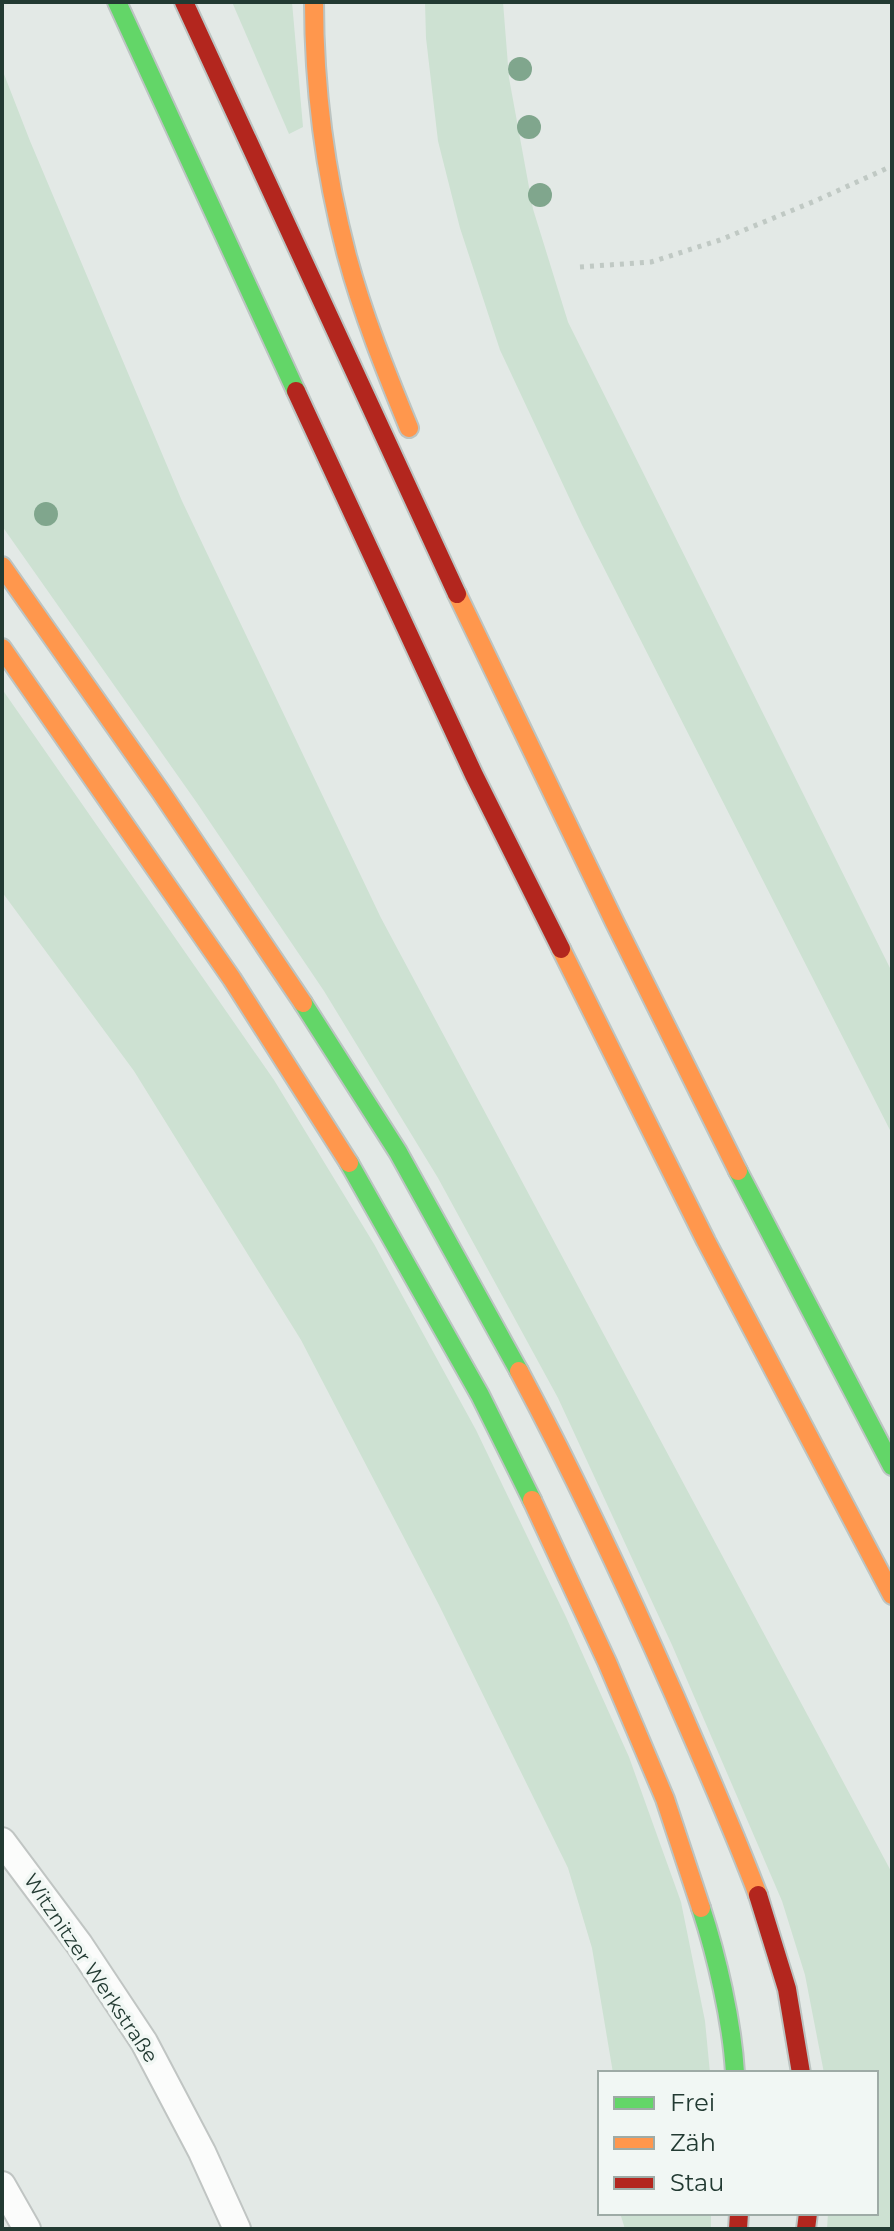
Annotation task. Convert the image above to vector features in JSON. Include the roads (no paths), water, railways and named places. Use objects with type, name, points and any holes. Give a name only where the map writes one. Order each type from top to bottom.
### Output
[{"type":"main road","points":[[117,2],[474,775],[706,1241],[892,1595]]},
{"type":"main road","points":[[184,2],[333,330],[599,893],[892,1466]]},
{"type":"main road","points":[[314,2],[313,36],[326,154],[347,256],[382,363],[418,450]]},
{"type":"main road","points":[[422,480],[432,540]]},
{"type":"main road","points":[[2,566],[161,792],[325,1036],[398,1152],[558,1445],[615,1561],[734,1831],[770,1930],[787,1989],[801,2071]]},
{"type":"main road","points":[[2,648],[232,979],[316,1109],[361,1182],[480,1395],[550,1536],[665,1799],[703,1914],[723,1994],[735,2071]]},
{"type":"street","name":"Witznitzer Werkstraße","points":[[2,1841],[79,1944],[144,2042],[202,2152],[237,2229]]},
{"type":"street","points":[[2,2185],[27,2229]]}]
